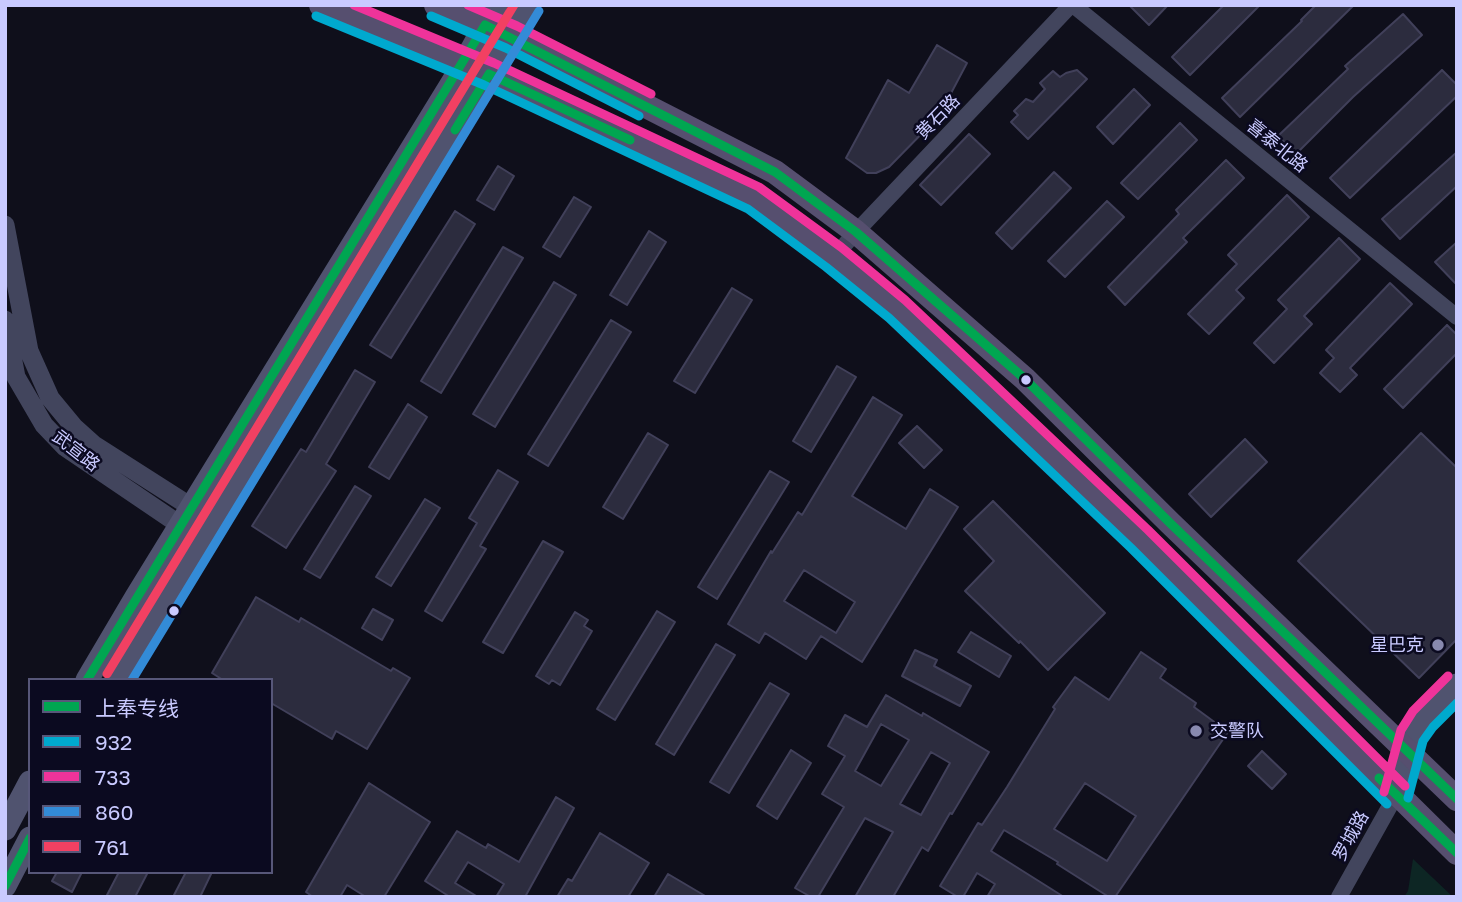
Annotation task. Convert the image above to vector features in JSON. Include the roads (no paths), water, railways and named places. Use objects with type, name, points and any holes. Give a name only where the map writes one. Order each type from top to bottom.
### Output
[{"type":"main road","points":[[320,5],[489,74],[754,198],[834,257],[897,309],[1095,496],[1457,853]]},
{"type":"main road","points":[[436,5],[490,15],[511,37],[775,172],[856,232],[1025,379],[1180,533],[1457,799]]},
{"type":"main road","points":[[118,678],[529,5]]},
{"type":"main road","points":[[88,678],[463,65],[490,15]]},
{"type":"main road","points":[[1396,795],[1412,736],[1423,719],[1457,685]]},
{"type":"main road","points":[[5,829],[28,786]]},
{"type":"main road","points":[[5,886],[28,842]]},
{"type":"street","name":"黄石路","points":[[834,257],[1072,5]]},
{"type":"street","name":"喜泰北路","points":[[1072,5],[1457,317]]},
{"type":"street","points":[[5,225],[29,351],[50,398],[74,427],[94,445],[185,517],[209,529]]},
{"type":"street","name":"武宣路","points":[[5,320],[16,377],[44,425],[65,447],[185,517]]},
{"type":"street","name":"罗城路","points":[[1339,897],[1396,795]]},
{"type":"place","name":"星巴克","points":[[1438,645]]},
{"type":"place","name":"交警队","points":[[1196,731]]}]
